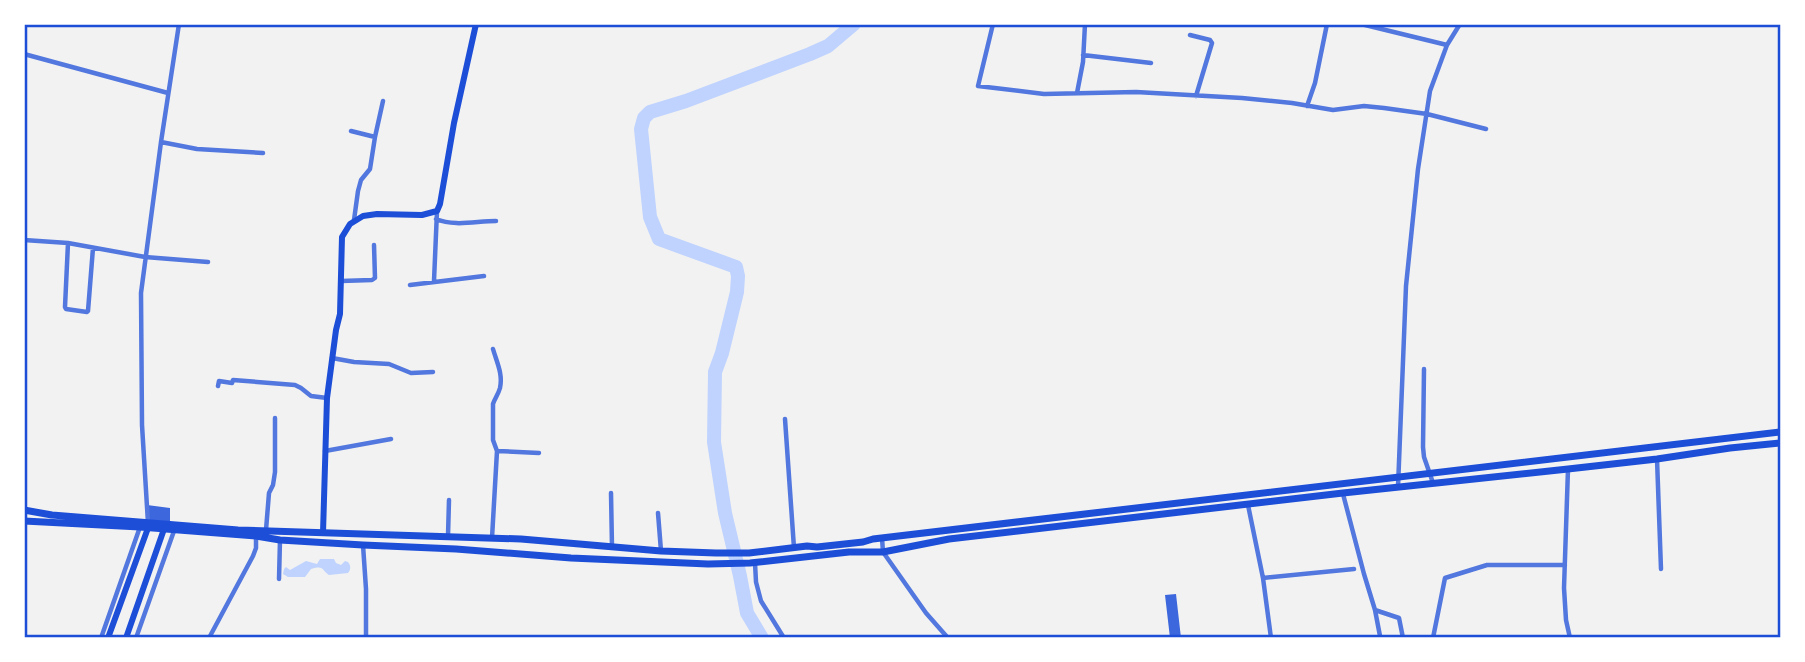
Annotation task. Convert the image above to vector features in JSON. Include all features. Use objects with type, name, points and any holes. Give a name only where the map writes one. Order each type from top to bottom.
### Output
[{"type":"highway","points":[[24,521],[145,526],[170,523],[266,531],[521,539],[661,551],[749,553],[855,543],[1780,432]]},
{"type":"highway","points":[[24,510],[164,529],[280,540],[711,564],[849,552],[883,552],[948,539],[1780,443]]},
{"type":"highway","points":[[794,548],[796,558]]},
{"type":"highway","points":[[711,564],[712,553]]},
{"type":"main road","points":[[323,533],[327,398],[340,314],[342,237],[349,224],[363,216],[437,215],[476,24]]},
{"type":"main road","points":[[108,638],[145,526]]},
{"type":"main road","points":[[126,638],[164,529]]},
{"type":"street","points":[[101,638],[145,526],[141,293],[179,24]]},
{"type":"street","points":[[993,24],[978,86],[1032,94],[1136,92],[1267,100],[1334,110],[1364,106],[1384,107],[1427,114],[1486,129]]},
{"type":"street","points":[[1077,93],[1085,24]]},
{"type":"street","points":[[1307,106],[1328,24]]},
{"type":"street","points":[[1361,24],[1447,45]]},
{"type":"street","points":[[1398,487],[1406,286],[1418,169],[1430,91],[1447,45],[1460,24]]},
{"type":"street","points":[[1190,35],[1210,40],[1212,43],[1196,96]]},
{"type":"street","points":[[24,54],[168,93]]},
{"type":"street","points":[[1083,55],[1151,63]]},
{"type":"street","points":[[355,220],[358,191],[361,180],[370,169],[383,101]]},
{"type":"street","points":[[351,131],[375,137]]},
{"type":"street","points":[[161,142],[204,149],[263,153]]},
{"type":"street","points":[[437,215],[449,223],[496,222]]},
{"type":"street","points":[[434,281],[437,215]]},
{"type":"street","points":[[24,240],[68,243],[145,257],[208,262]]},
{"type":"street","points":[[68,243],[65,305],[66,309],[77,312],[88,311],[93,248]]},
{"type":"street","points":[[341,281],[375,278],[374,245]]},
{"type":"street","points":[[410,285],[484,276]]},
{"type":"street","points":[[492,539],[497,451],[493,440],[494,398],[498,394],[502,377],[493,349]]},
{"type":"street","points":[[332,358],[389,364],[411,373],[433,372]]},
{"type":"street","points":[[1424,369],[1423,447],[1433,483]]},
{"type":"street","points":[[218,386],[219,381],[232,383],[233,380],[295,385],[311,396],[327,398]]},
{"type":"street","points":[[266,531],[269,493],[275,472],[275,418]]},
{"type":"street","points":[[785,419],[794,548]]},
{"type":"street","points":[[325,451],[391,439]]},
{"type":"street","points":[[497,451],[539,453]]},
{"type":"street","points":[[1657,459],[1661,569]]},
{"type":"street","points":[[1568,469],[1565,565],[1566,620],[1570,638]]},
{"type":"street","points":[[611,493],[612,547]]},
{"type":"street","points":[[1343,493],[1375,610],[1379,638]]},
{"type":"street","points":[[448,537],[449,500]]},
{"type":"street","points":[[1248,505],[1263,578],[1270,638]]},
{"type":"street","points":[[658,513],[661,551]]},
{"type":"street","points":[[135,638],[175,530]]},
{"type":"street","points":[[209,638],[253,556],[256,536]]},
{"type":"street","points":[[882,538],[883,552],[926,613],[948,638]]},
{"type":"street","points":[[279,579],[280,540]]},
{"type":"street","points":[[363,545],[366,638]]},
{"type":"street","points":[[753,562],[761,601],[783,638]]},
{"type":"street","points":[[1433,638],[1445,578],[1487,565],[1565,565]]},
{"type":"street","points":[[1263,578],[1354,569]]},
{"type":"street","points":[[1375,610],[1399,618],[1403,638]]},
{"type":"water","points":[[320,559],[334,559],[341,565],[345,561],[348,562],[350,570],[348,573],[329,575],[319,568],[311,569],[305,577],[288,577],[283,574],[286,567],[290,570],[306,561],[317,564]]},
{"type":"building","points":[[147,505],[170,508],[170,523],[148,523]]},
{"type":"building","points":[[1176,594],[1181,638],[1170,638],[1165,595]]},
{"type":"waterway","points":[[762,638],[747,613],[725,513],[714,442],[715,372],[737,292],[736,267],[659,239],[650,217],[641,129],[644,118],[650,112],[810,54],[828,46],[854,24]]}]
